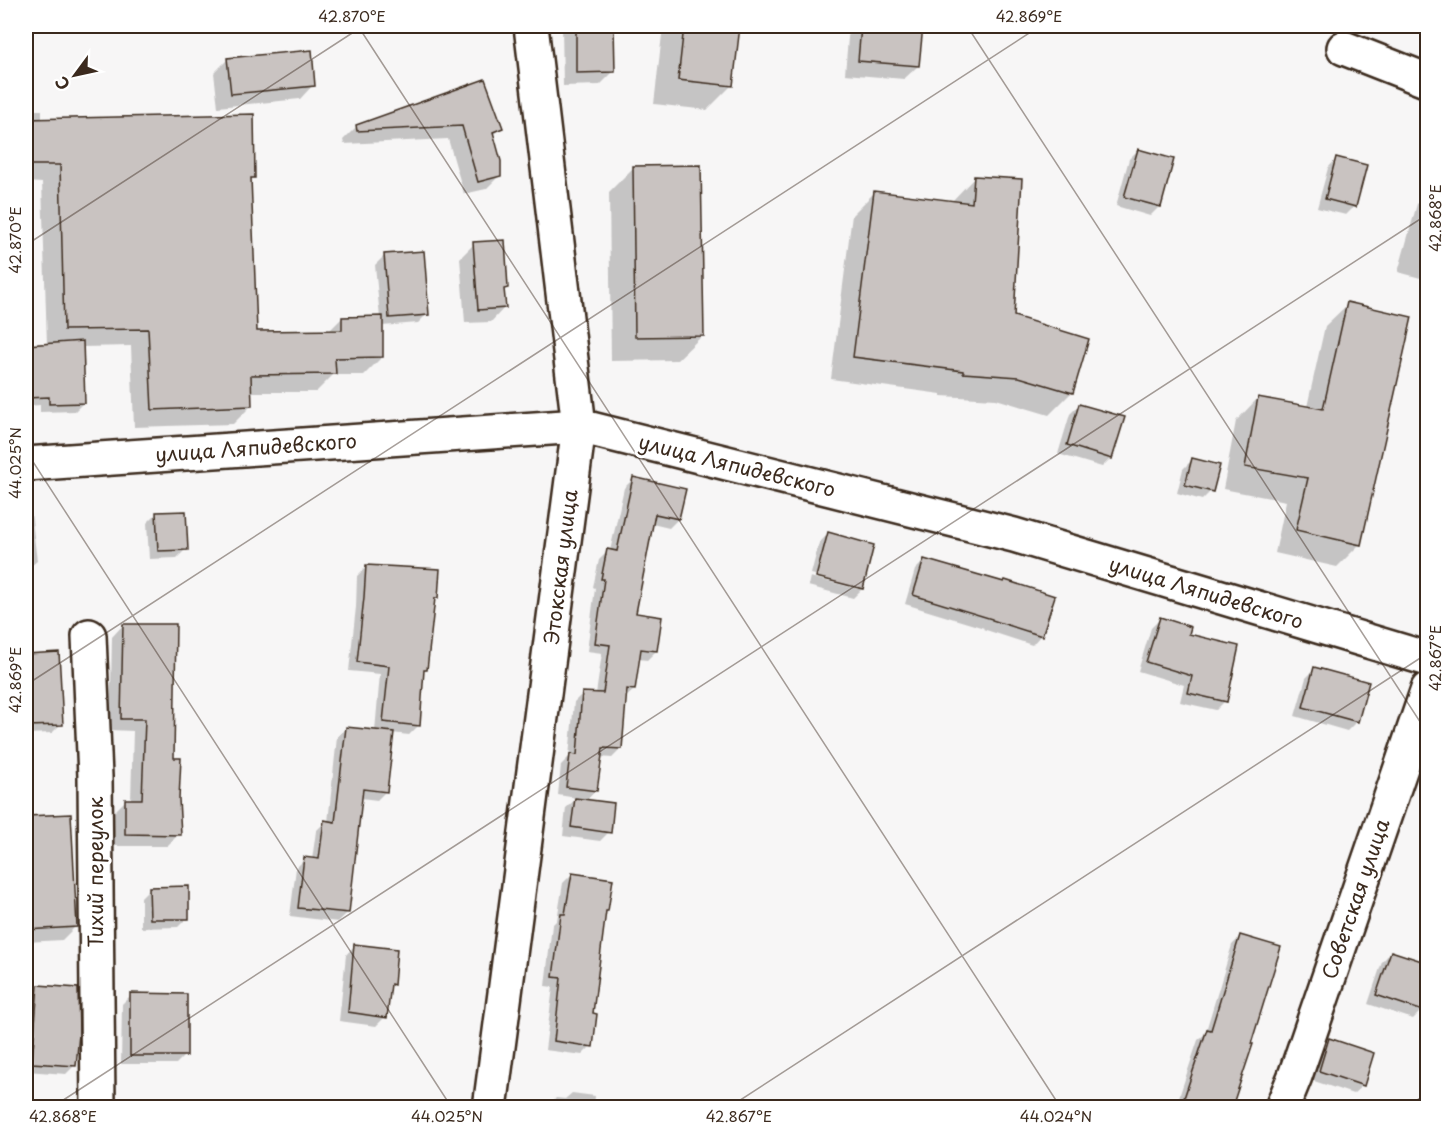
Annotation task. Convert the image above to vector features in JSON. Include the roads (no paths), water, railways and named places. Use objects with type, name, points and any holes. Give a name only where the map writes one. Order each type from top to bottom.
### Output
[{"type":"street","name":"Этокская улица","points":[[489,1107],[579,426],[531,26]]},
{"type":"street","points":[[1344,48],[1428,81]]},
{"type":"street","name":"улица Ляпидевского","points":[[26,464],[579,426],[1014,535],[1428,659]]},
{"type":"street","name":"Тихий переулок","points":[[89,636],[95,777],[98,1107]]},
{"type":"street","name":"Советская улица","points":[[1282,1107],[1295,1076],[1428,689]]}]
